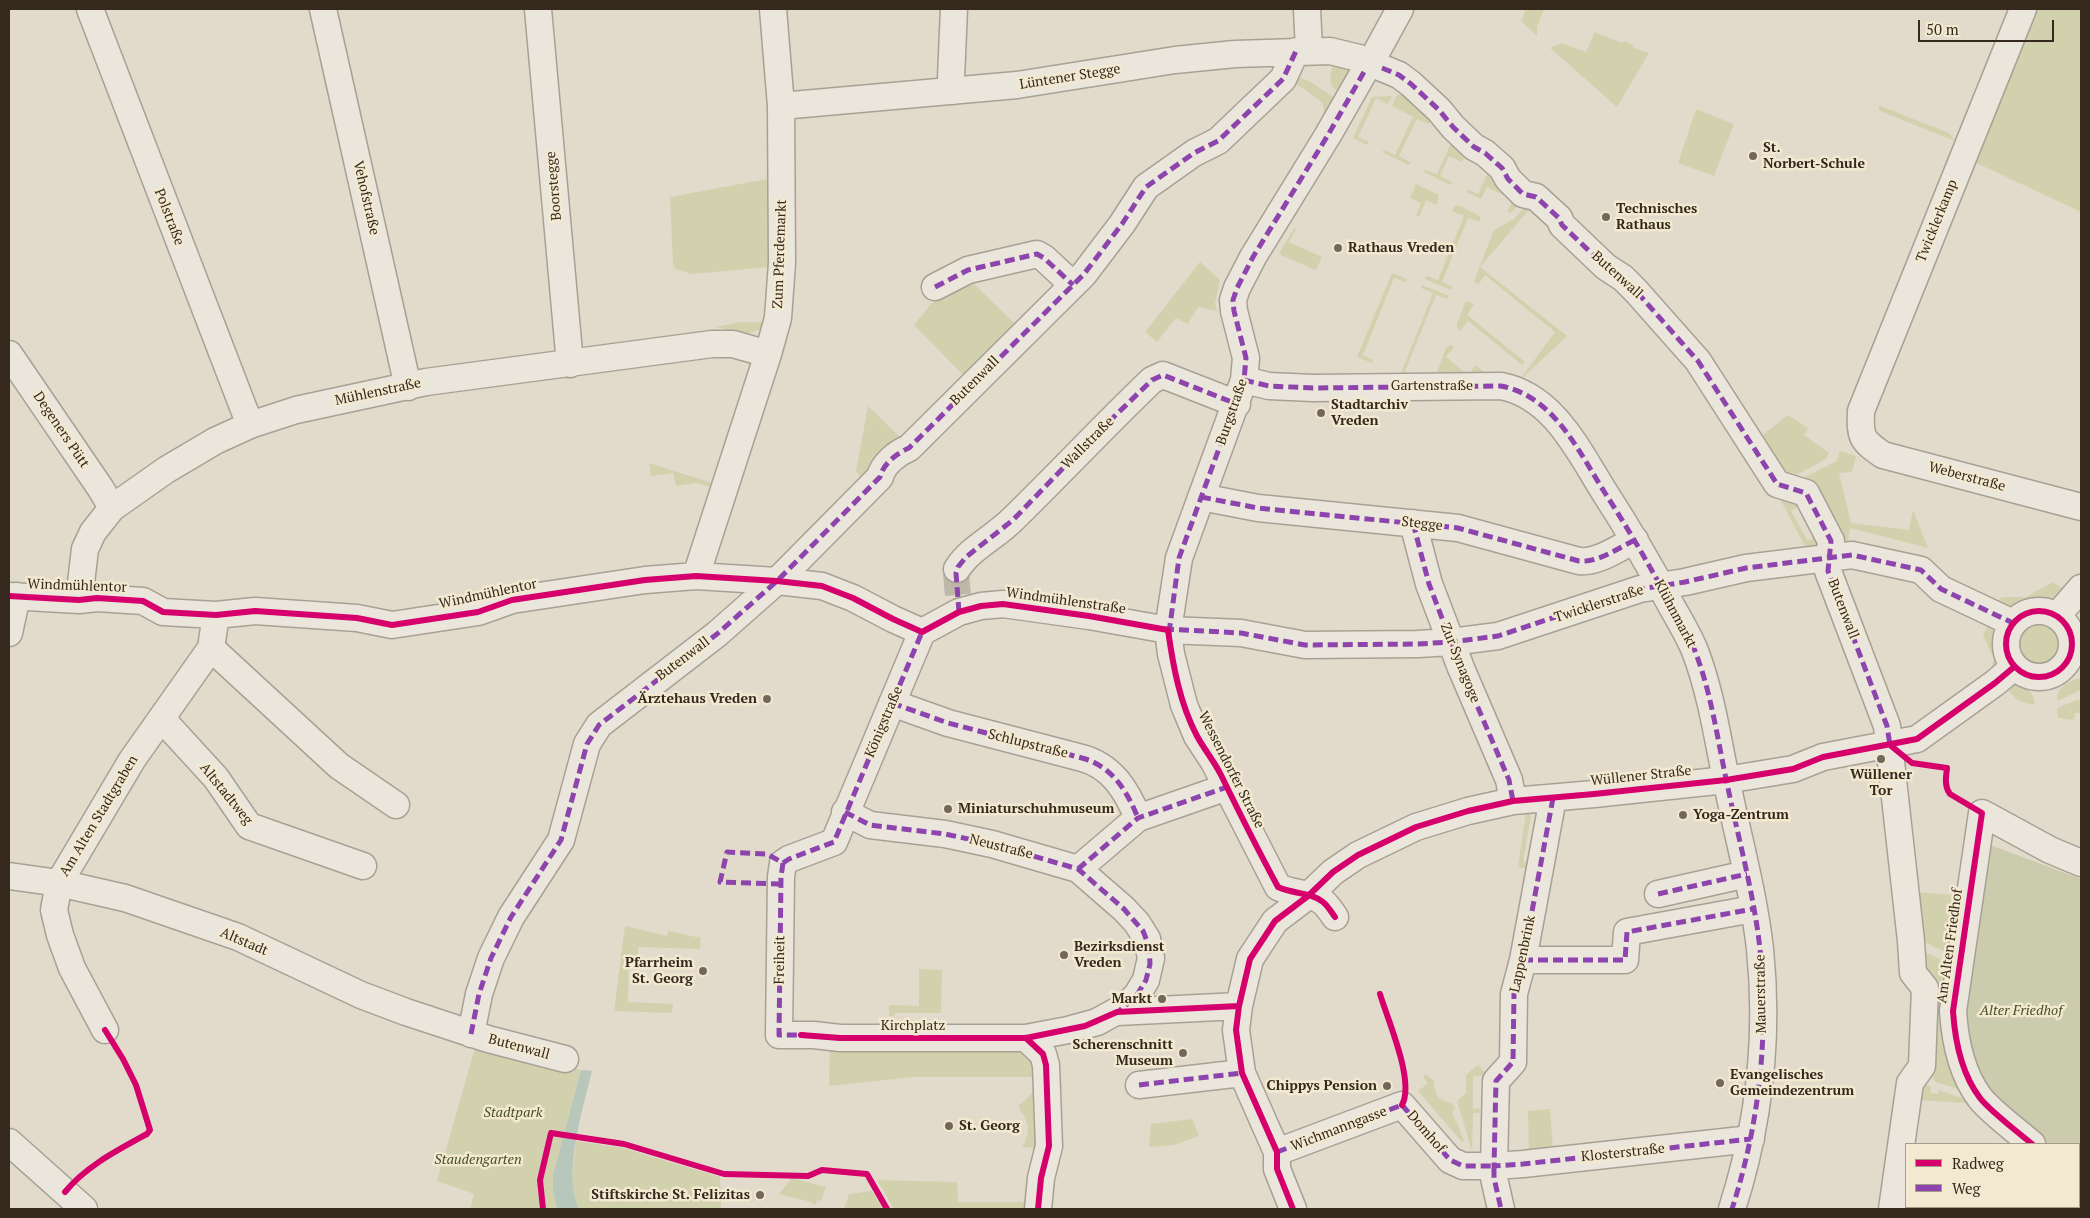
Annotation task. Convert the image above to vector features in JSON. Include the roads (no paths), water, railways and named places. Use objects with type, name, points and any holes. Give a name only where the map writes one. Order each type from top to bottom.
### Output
[{"type":"street","name":"Polstraße","points":[[90,9],[250,424]]},
{"type":"street","name":"Vehofstraße","points":[[322,9],[408,386]]},
{"type":"street","name":"Boorstegge","points":[[538,9],[570,364]]},
{"type":"street","name":"Zum Pferdemarkt","points":[[696,576],[778,318],[782,263],[781,106],[773,9]]},
{"type":"street","points":[[953,91],[951,78],[954,9]]},
{"type":"street","points":[[1302,51],[1307,9]]},
{"type":"street","name":"Burgstraße","points":[[1168,630],[1180,558],[1241,392],[1246,358],[1234,311],[1236,288],[1328,135],[1400,9]]},
{"type":"street","name":"Twicklerkamp","points":[[1860,434],[1861,411],[2022,9]]},
{"type":"street","name":"Butenwall","points":[[565,1059],[471,1034],[478,994],[491,958],[511,917],[561,840],[584,752],[599,725],[717,634],[777,580],[880,477],[882,469],[900,452],[909,448],[1073,285],[1105,247],[1146,187],[1194,153],[1218,141],[1282,79],[1302,51]]},
{"type":"street","name":"Lüntener Stegge","points":[[781,106],[1017,85],[1183,59],[1235,54],[1330,51],[1370,62]]},
{"type":"street","name":"Butenwall","points":[[1370,62],[1399,75],[1411,84],[1474,147],[1485,152],[1502,168],[1508,180],[1523,194],[1536,197],[1606,267],[1623,278],[1698,361],[1778,484],[1806,493],[1831,541],[1828,571],[1887,726],[1913,973],[1925,988],[1922,1066],[1910,1083],[1892,1209]]},
{"type":"street","points":[[935,287],[968,270],[1037,254],[1044,258],[1073,285]]},
{"type":"street","name":"Mühlenstraße","points":[[79,600],[85,549],[93,532],[112,508],[166,470],[215,441],[250,424],[305,408],[426,382],[497,372],[712,344],[733,344],[768,354]]},
{"type":"street","name":"Degeners Pütt","points":[[9,354],[112,508]]},
{"type":"street","name":"Wallstraße","points":[[957,569],[966,558],[1013,520],[1093,437],[1152,380],[1162,376],[1241,392]]},
{"type":"street","name":"Gartenstraße","points":[[1241,392],[1269,386],[1314,388],[1501,386],[1522,392],[1541,404],[1564,429],[1586,464]]},
{"type":"street","name":"Weberstraße","points":[[1860,434],[1870,446],[1883,455],[2081,507]]},
{"type":"street","name":"Klühnmarkt","points":[[1586,464],[1635,540],[1695,650],[1708,690],[1726,780]]},
{"type":"street","name":"Stegge","points":[[1201,497],[1258,508],[1458,528],[1587,562],[1635,540]]},
{"type":"street","name":"Zur Synagoge","points":[[1413,523],[1429,584],[1451,642],[1509,780],[1513,801]]},
{"type":"street","name":"Twicklerstraße","points":[[1168,630],[1241,633],[1305,645],[1451,642],[1498,636],[1617,596],[1661,586],[1746,568],[1852,555],[1921,570],[1941,589],[2013,623]]},
{"type":"street","name":"Windmühlentor","points":[[13,596],[143,601],[163,612],[216,615],[255,611],[357,618],[392,625],[478,612],[512,600],[645,580],[696,576],[777,580],[822,586],[854,598],[894,620],[922,632]]},
{"type":"street","points":[[2057,616],[2081,588]]},
{"type":"street","points":[[9,633],[13,596]]},
{"type":"street","name":"Windmühlenstraße","points":[[922,632],[959,604],[981,606],[1003,604],[1115,620],[1168,630]]},
{"type":"street","points":[[2038,611],[2057,616],[2069,629],[2076,656],[2052,675],[2042,677],[2027,675],[2014,667],[2008,657],[2006,646],[2007,634],[2013,623],[2029,612],[2038,611]]},
{"type":"street","name":"Am Alten Stadtgraben","points":[[105,1030],[72,968],[60,935],[54,910],[59,883],[132,760],[211,648],[216,615]]},
{"type":"street","name":"Wessendorfer Straße","points":[[1168,630],[1184,705],[1197,736],[1214,762],[1278,887],[1308,896]]},
{"type":"street","name":"Königstraße","points":[[783,863],[789,858],[834,842],[922,632]]},
{"type":"street","points":[[211,648],[340,766],[396,805]]},
{"type":"street","name":"Wüllener Straße","points":[[1239,1006],[1250,960],[1275,921],[1308,896],[1333,872],[1377,844],[1416,827],[1513,801],[1726,780],[1793,769],[1823,757],[1916,740],[2014,667]]},
{"type":"street","name":"Schlupstraße","points":[[892,703],[948,723],[1100,764],[1115,778],[1138,818]]},
{"type":"street","name":"Altstadtweg","points":[[162,719],[216,778],[249,826],[363,866]]},
{"type":"street","name":"Mauerstraße","points":[[1726,780],[1760,948],[1763,1009],[1760,1077],[1751,1139],[1732,1209]]},
{"type":"street","points":[[1078,868],[1138,818],[1227,787]]},
{"type":"street","name":"Lappenbrink","points":[[1494,1166],[1496,1081],[1513,1062],[1514,994],[1523,960],[1552,798]]},
{"type":"street","name":"Neustraße","points":[[846,812],[870,825],[945,834],[1078,868],[1137,923]]},
{"type":"street","name":"Am Alten Friedhof","points":[[2031,1143],[1980,1099],[1966,1072],[1956,1044],[1953,1011],[1982,813],[2050,850],[2081,863]]},
{"type":"street","name":"Freiheit","points":[[783,863],[781,877],[780,1035],[801,1035]]},
{"type":"street","points":[[1658,894],[1746,874]]},
{"type":"street","name":"Altstadt","points":[[9,876],[59,883],[125,898],[238,937],[362,995],[471,1034]]},
{"type":"street","points":[[1308,896],[1323,902],[1335,917]]},
{"type":"street","points":[[1523,960],[1625,960],[1626,932],[1753,909]]},
{"type":"street","name":"Kirchplatz","points":[[801,1035],[840,1038],[1026,1038],[1085,1026],[1117,1012],[1137,995],[1149,972],[1151,958],[1149,946],[1143,931],[1137,923]]},
{"type":"street","points":[[1117,1012],[1239,1006],[1236,1030],[1242,1073],[1277,1152],[1278,1169],[1293,1209]]},
{"type":"street","points":[[1026,1038],[1042,1054],[1047,1076],[1049,1146],[1038,1209]]},
{"type":"street","points":[[1139,1085],[1242,1073]]},
{"type":"street","name":"Domhof","points":[[1402,1105],[1450,1160],[1463,1166],[1494,1166]]},
{"type":"street","name":"Wichmanngasse","points":[[1277,1152],[1402,1105]]},
{"type":"street","name":"Klosterstraße","points":[[1494,1166],[1751,1139]]},
{"type":"street","points":[[9,1142],[84,1209]]},
{"type":"street","points":[[1494,1166],[1494,1178],[1501,1209]]},
{"type":"tunnel","points":[[957,569],[958,596]]},
{"type":"place","name":"St. Norbert-Schule","points":[[1753,156]]},
{"type":"place","name":"Technisches Rathaus","points":[[1606,217]]},
{"type":"place","name":"Rathaus Vreden","points":[[1338,248]]},
{"type":"place","name":"Stadtarchiv Vreden","points":[[1321,413]]},
{"type":"place","name":"Ärztehaus Vreden","points":[[767,699]]},
{"type":"place","name":"Wüllener Tor","points":[[1881,759]]},
{"type":"place","name":"Miniaturschuhmuseum","points":[[948,809]]},
{"type":"place","name":"Yoga-Zentrum","points":[[1683,815]]},
{"type":"place","name":"Bezirksdienst Vreden","points":[[1064,955]]},
{"type":"place","name":"Pfarrheim St. Georg","points":[[703,971]]},
{"type":"place","name":"Markt","points":[[1162,999]]},
{"type":"place","name":"Scherenschnitt Museum","points":[[1183,1053]]},
{"type":"place","name":"Evangelisches Gemeindezentrum","points":[[1720,1083]]},
{"type":"place","name":"Chippys Pension","points":[[1387,1086]]},
{"type":"place","name":"St. Georg","points":[[949,1126]]},
{"type":"place","name":"Stiftskirche St. Felizitas","points":[[760,1195]]},
{"type":"park label","name":"Alter Friedhof","points":[[2021,1011]]},
{"type":"park label","name":"Stadtpark","points":[[513,1113]]},
{"type":"park label","name":"Staudengarten","points":[[478,1160]]}]
